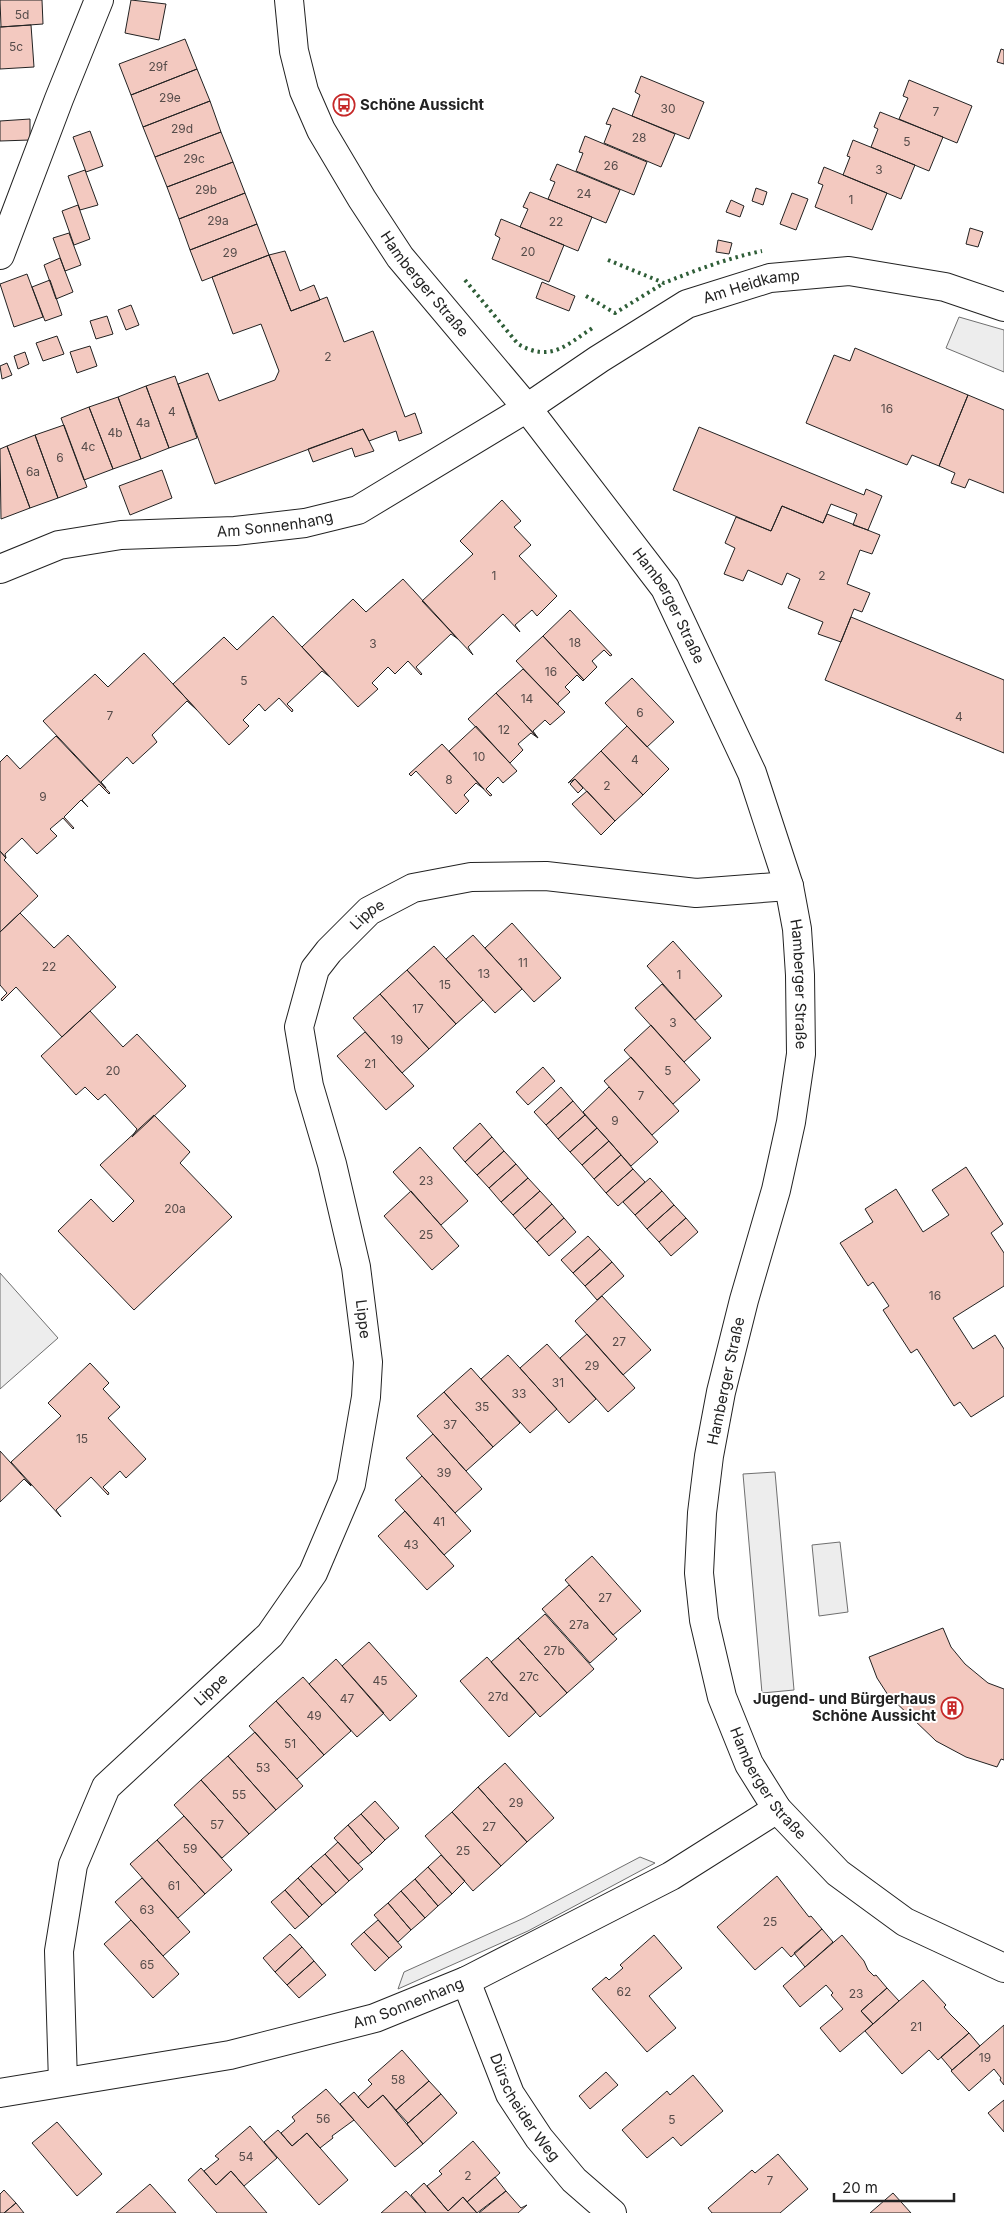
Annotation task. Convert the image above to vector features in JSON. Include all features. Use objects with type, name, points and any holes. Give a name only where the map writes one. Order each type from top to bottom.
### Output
[{"type":"street","points":[[0,255],[55,108],[99,0]]},
{"type":"street","name":"Hamberger Straße","points":[[289,0],[294,51],[304,91],[321,130],[362,199],[400,257],[527,408],[665,588],[752,773],[789,886],[797,929],[801,1054],[791,1122],[776,1190],[744,1300],[721,1392],[704,1494],[699,1573],[704,1620],[722,1697],[749,1764],[777,1809],[838,1873],[905,1922],[1004,1968]]},
{"type":"street","name":"Am Heidkamp","points":[[527,408],[599,359],[687,304],[770,278],[849,271],[945,287],[1004,306]]},
{"type":"street","name":"Am Sonnenhang","points":[[0,569],[59,545],[122,534],[235,531],[305,523],[358,510],[527,408]]},
{"type":"street","name":"Lippe","points":[[64,2082],[59,1951],[73,1865],[106,1787],[270,1635],[313,1573],[351,1484],[366,1397],[368,1362],[356,1267],[332,1164],[309,1086],[299,1028],[315,969],[329,951],[369,912],[413,888],[472,877],[546,876],[696,892],[789,886]]},
{"type":"street","name":"Am Sonnenhang","points":[[0,2093],[230,2055],[375,2018],[466,1981],[671,1876],[777,1809]]},
{"type":"street","name":"Dürscheider Weg","points":[[466,1981],[510,2094],[539,2138],[574,2180],[612,2213]]},
{"type":"shaded area","points":[[959,317],[1004,330],[1004,372],[946,348]]},
{"type":"shaded area","points":[[0,1273],[58,1338],[0,1389]]},
{"type":"shaded area","points":[[775,1472],[794,1690],[762,1693],[743,1474]]},
{"type":"shaded area","points":[[840,1542],[848,1612],[819,1616],[812,1545]]},
{"type":"shaded area","points":[[640,1857],[655,1863],[528,1931],[398,1989],[404,1972],[524,1918]]},
{"type":"building","points":[[0,0],[42,0],[43,24],[1,27]]},
{"type":"building","points":[[131,0],[166,4],[159,40],[125,33]]},
{"type":"building","points":[[31,25],[34,67],[0,69],[0,27]]},
{"type":"building","points":[[185,39],[197,69],[131,95],[119,64]]},
{"type":"building","points":[[1001,49],[1004,50],[1004,64],[997,62]]},
{"type":"building","points":[[197,69],[210,101],[143,127],[131,95]]},
{"type":"building","points":[[641,76],[704,102],[689,139],[632,116],[640,95],[635,92]]},
{"type":"building","points":[[909,80],[972,106],[957,143],[899,119],[908,98],[903,96]]},
{"type":"building","points":[[210,101],[221,132],[155,157],[143,127]]},
{"type":"building","points":[[613,108],[675,134],[661,167],[604,143],[611,125],[606,124]]},
{"type":"building","points":[[880,112],[943,137],[929,171],[871,147],[878,129],[874,127]]},
{"type":"building","points":[[30,119],[30,140],[0,141],[0,121]]},
{"type":"building","points":[[90,131],[103,166],[86,172],[73,137]]},
{"type":"building","points":[[221,132],[233,162],[167,187],[155,157]]},
{"type":"building","points":[[585,136],[647,162],[634,195],[576,171],[583,153],[579,152]]},
{"type":"building","points":[[853,140],[915,165],[901,199],[843,175],[850,157],[847,156]]},
{"type":"building","points":[[233,162],[245,193],[179,219],[167,187]]},
{"type":"building","points":[[557,164],[620,190],[606,223],[548,199],[555,182],[550,180]]},
{"type":"building","points":[[824,167],[887,193],[872,230],[815,207],[823,185],[818,183]]},
{"type":"building","points":[[85,170],[98,205],[80,210],[68,176]]},
{"type":"building","points":[[756,188],[767,192],[763,205],[752,201]]},
{"type":"building","points":[[530,192],[592,217],[578,251],[520,227],[528,209],[523,207]]},
{"type":"building","points":[[245,193],[257,224],[190,250],[179,219]]},
{"type":"building","points":[[792,193],[808,199],[796,230],[780,224]]},
{"type":"building","points":[[731,200],[744,206],[740,217],[726,212]]},
{"type":"building","points":[[78,205],[90,239],[74,245],[62,211]]},
{"type":"building","points":[[501,219],[564,245],[549,282],[492,259],[500,238],[495,235]]},
{"type":"building","points":[[257,224],[269,255],[202,281],[190,250]]},
{"type":"building","points":[[970,228],[983,232],[978,247],[966,244]]},
{"type":"building","points":[[69,233],[81,265],[65,271],[53,238]]},
{"type":"building","points":[[718,240],[732,243],[729,254],[716,252]]},
{"type":"building","points":[[285,251],[300,291],[314,285],[320,300],[291,311],[269,255]]},
{"type":"building","points":[[269,255],[291,311],[327,297],[344,342],[373,331],[405,417],[415,413],[422,433],[399,441],[396,431],[369,441],[363,429],[215,484],[178,384],[208,373],[219,401],[275,380],[279,371],[261,324],[233,334],[212,277]]},
{"type":"building","points":[[60,258],[73,292],[56,299],[44,265]]},
{"type":"building","points":[[27,274],[43,317],[14,327],[0,284]]},
{"type":"building","points":[[50,280],[62,315],[45,321],[32,287]]},
{"type":"building","points":[[542,282],[575,296],[569,311],[536,298]]},
{"type":"building","points":[[131,305],[139,325],[126,330],[118,310]]},
{"type":"building","points":[[107,316],[113,334],[96,339],[90,321]]},
{"type":"building","points":[[57,336],[64,354],[43,361],[36,343]]},
{"type":"building","points":[[90,346],[97,366],[77,373],[70,352]]},
{"type":"building","points":[[855,348],[968,395],[939,466],[912,455],[907,465],[806,423],[834,355],[850,361]]},
{"type":"building","points":[[25,352],[29,364],[18,369],[14,356]]},
{"type":"building","points":[[7,363],[12,375],[2,379],[0,366]]},
{"type":"building","points":[[175,376],[197,438],[169,448],[146,386]]},
{"type":"building","points":[[146,386],[169,448],[141,459],[118,397]]},
{"type":"building","points":[[968,395],[1004,410],[1004,493],[969,479],[965,488],[951,483],[955,473],[939,466]]},
{"type":"building","points":[[118,397],[141,459],[113,469],[89,407]]},
{"type":"building","points":[[89,407],[113,469],[84,480],[61,418]]},
{"type":"building","points":[[64,425],[87,487],[58,498],[35,435]]},
{"type":"building","points":[[699,427],[864,495],[866,489],[882,496],[868,530],[853,525],[857,514],[831,504],[823,523],[782,506],[771,531],[673,490]]},
{"type":"building","points":[[363,429],[374,451],[355,457],[352,448],[313,462],[308,449]]},
{"type":"building","points":[[35,435],[58,498],[30,508],[7,446]]},
{"type":"building","points":[[7,446],[30,508],[1,519],[0,449]]},
{"type":"building","points":[[162,470],[172,498],[130,515],[119,486]]},
{"type":"building","points":[[502,500],[521,521],[514,527],[531,545],[519,556],[557,596],[537,616],[532,610],[515,625],[520,632],[503,614],[468,647],[473,655],[422,601],[473,554],[460,541]]},
{"type":"building","points":[[782,506],[823,523],[827,514],[880,535],[872,554],[860,550],[847,584],[870,593],[862,612],[854,609],[841,642],[818,634],[823,622],[788,608],[800,579],[787,573],[782,585],[748,570],[743,581],[724,574],[735,548],[725,543],[736,517],[771,531]]},
{"type":"building","points":[[403,579],[458,639],[451,634],[416,667],[421,675],[408,661],[395,674],[388,667],[372,683],[378,689],[358,707],[302,647],[353,599],[366,612]]},
{"type":"building","points":[[570,610],[612,655],[610,656],[604,650],[592,661],[597,667],[584,680],[543,636]]},
{"type":"building","points":[[273,616],[330,677],[322,671],[287,704],[293,710],[292,712],[279,698],[265,711],[259,704],[243,720],[249,726],[229,745],[173,684],[224,637],[237,650]]},
{"type":"building","points":[[851,617],[1004,680],[1004,753],[825,680]]},
{"type":"building","points":[[543,636],[584,680],[577,675],[565,687],[570,692],[558,705],[516,661]]},
{"type":"building","points":[[144,653],[197,710],[187,701],[152,735],[157,742],[133,764],[127,757],[101,782],[106,788],[43,721],[95,674],[108,687]]},
{"type":"building","points":[[523,669],[565,712],[550,725],[545,720],[533,731],[538,738],[496,693]]},
{"type":"building","points":[[632,678],[674,722],[647,747],[605,703]]},
{"type":"building","points":[[496,693],[538,738],[531,733],[518,744],[523,750],[510,763],[468,719]]},
{"type":"building","points":[[476,726],[517,771],[503,783],[498,777],[486,789],[492,795],[490,796],[449,751]]},
{"type":"building","points":[[627,726],[669,769],[643,795],[601,751]]},
{"type":"building","points":[[56,736],[110,793],[99,784],[82,800],[88,807],[81,800],[64,817],[73,829],[63,818],[50,829],[57,836],[37,854],[22,838],[5,854],[6,858],[0,851],[0,762],[7,755],[20,769]]},
{"type":"building","points":[[442,744],[484,789],[476,783],[464,795],[469,801],[456,814],[416,771],[411,776],[409,774]]},
{"type":"building","points":[[601,751],[643,795],[615,821],[575,779],[568,783]]},
{"type":"building","points":[[575,779],[583,788],[578,793],[570,784]]},
{"type":"building","points":[[587,791],[615,821],[601,835],[572,804]]},
{"type":"building","points":[[0,851],[6,858],[4,860],[38,896],[0,932]]},
{"type":"building","points":[[20,913],[54,948],[68,935],[116,987],[62,1037],[16,987],[2,1001],[1,999],[7,993],[0,985],[0,932]]},
{"type":"building","points":[[512,923],[561,978],[534,1002],[485,948]]},
{"type":"building","points":[[473,935],[522,989],[495,1013],[446,959]]},
{"type":"building","points":[[673,941],[722,996],[695,1020],[647,966]]},
{"type":"building","points":[[434,946],[483,1000],[456,1024],[407,970]]},
{"type":"building","points":[[407,970],[456,1024],[429,1049],[380,994]]},
{"type":"building","points":[[662,984],[711,1038],[684,1062],[635,1008]]},
{"type":"building","points":[[380,994],[429,1049],[402,1073],[353,1018]]},
{"type":"building","points":[[90,1011],[123,1047],[137,1034],[186,1086],[132,1137],[137,1129],[105,1094],[98,1100],[85,1087],[76,1095],[41,1056]]},
{"type":"building","points":[[651,1025],[700,1080],[673,1104],[624,1050]]},
{"type":"building","points":[[365,1032],[414,1086],[386,1110],[337,1056]]},
{"type":"building","points":[[631,1057],[679,1111],[652,1135],[604,1081]]},
{"type":"building","points":[[543,1067],[555,1081],[528,1105],[516,1092]]},
{"type":"building","points":[[561,1087],[573,1101],[546,1125],[534,1112]]},
{"type":"building","points":[[609,1087],[658,1142],[631,1166],[583,1112]]},
{"type":"building","points":[[573,1101],[585,1115],[558,1139],[546,1125]]},
{"type":"building","points":[[154,1115],[190,1152],[180,1163],[232,1217],[134,1310],[58,1231],[91,1199],[113,1222],[134,1201],[100,1165]]},
{"type":"building","points":[[585,1115],[597,1128],[570,1152],[558,1139]]},
{"type":"building","points":[[480,1123],[492,1137],[465,1162],[453,1148]]},
{"type":"building","points":[[597,1128],[609,1141],[582,1165],[570,1152]]},
{"type":"building","points":[[492,1137],[504,1151],[477,1175],[465,1162]]},
{"type":"building","points":[[609,1141],[621,1155],[594,1179],[582,1165]]},
{"type":"building","points":[[420,1147],[468,1201],[441,1225],[393,1172]]},
{"type":"building","points":[[504,1151],[516,1164],[489,1188],[477,1175]]},
{"type":"building","points":[[621,1155],[633,1169],[606,1193],[594,1179]]},
{"type":"building","points":[[516,1164],[528,1178],[501,1202],[489,1188]]},
{"type":"building","points":[[966,1167],[1003,1224],[991,1233],[1004,1253],[1004,1286],[953,1318],[973,1349],[995,1335],[1004,1349],[1004,1396],[971,1417],[960,1402],[954,1406],[917,1349],[911,1353],[883,1310],[889,1306],[873,1282],[868,1286],[840,1243],[873,1222],[865,1209],[896,1189],[923,1232],[949,1215],[932,1190]]},
{"type":"building","points":[[633,1169],[645,1182],[618,1206],[606,1193]]},
{"type":"building","points":[[528,1178],[540,1191],[513,1215],[501,1202]]},
{"type":"building","points":[[650,1178],[662,1191],[635,1215],[623,1202]]},
{"type":"building","points":[[411,1191],[459,1246],[432,1270],[384,1216]]},
{"type":"building","points":[[540,1191],[552,1204],[525,1229],[513,1215]]},
{"type":"building","points":[[662,1191],[674,1205],[647,1229],[635,1215]]},
{"type":"building","points":[[552,1204],[564,1218],[537,1242],[525,1229]]},
{"type":"building","points":[[674,1205],[686,1218],[659,1242],[647,1229]]},
{"type":"building","points":[[564,1218],[576,1232],[549,1256],[537,1242]]},
{"type":"building","points":[[686,1218],[698,1232],[671,1256],[659,1242]]},
{"type":"building","points":[[588,1236],[600,1249],[573,1273],[561,1260]]},
{"type":"building","points":[[600,1249],[612,1262],[585,1286],[573,1273]]},
{"type":"building","points":[[612,1262],[624,1276],[597,1300],[585,1286]]},
{"type":"building","points":[[602,1296],[651,1350],[623,1375],[575,1321]]},
{"type":"building","points":[[587,1334],[635,1388],[608,1412],[560,1358]]},
{"type":"building","points":[[547,1344],[596,1399],[569,1423],[520,1368]]},
{"type":"building","points":[[508,1355],[557,1409],[530,1433],[481,1379]]},
{"type":"building","points":[[90,1363],[109,1383],[103,1389],[120,1407],[108,1418],[146,1459],[126,1478],[120,1471],[103,1487],[109,1493],[108,1495],[91,1477],[56,1510],[61,1517],[11,1462],[61,1416],[48,1403]]},
{"type":"building","points":[[471,1368],[520,1423],[493,1447],[444,1392]]},
{"type":"building","points":[[444,1392],[493,1447],[466,1471],[417,1416]]},
{"type":"building","points":[[433,1434],[482,1489],[455,1513],[406,1458]]},
{"type":"building","points":[[0,1451],[31,1486],[24,1479],[0,1502]]},
{"type":"building","points":[[422,1476],[471,1531],[444,1555],[395,1500]]},
{"type":"building","points":[[405,1511],[454,1566],[427,1590],[378,1536]]},
{"type":"building","points":[[592,1556],[641,1611],[613,1635],[565,1580]]},
{"type":"building","points":[[569,1585],[617,1639],[590,1663],[542,1609]]},
{"type":"building","points":[[545,1614],[594,1669],[567,1693],[518,1638]]},
{"type":"building","name":"Jugend- und Bürgerhaus Schöne Aussicht","points":[[943,1628],[951,1647],[965,1664],[988,1683],[1004,1689],[1004,1760],[1001,1759],[997,1767],[966,1757],[936,1741],[888,1695],[877,1678],[869,1657]]},
{"type":"building","points":[[518,1638],[567,1693],[540,1717],[491,1662]]},
{"type":"building","points":[[369,1642],[417,1696],[390,1721],[342,1666]]},
{"type":"building","points":[[487,1657],[536,1712],[509,1737],[460,1681]]},
{"type":"building","points":[[336,1659],[384,1713],[357,1737],[309,1684]]},
{"type":"building","points":[[303,1677],[351,1731],[324,1755],[276,1701]]},
{"type":"building","points":[[276,1701],[324,1755],[297,1779],[249,1726]]},
{"type":"building","points":[[255,1732],[303,1786],[276,1810],[228,1756]]},
{"type":"building","points":[[228,1756],[276,1810],[249,1834],[201,1780]]},
{"type":"building","points":[[505,1763],[554,1818],[527,1842],[478,1787]]},
{"type":"building","points":[[201,1780],[249,1834],[222,1858],[174,1805]]},
{"type":"building","points":[[478,1787],[527,1842],[501,1866],[452,1812]]},
{"type":"building","points":[[375,1801],[399,1828],[385,1840],[361,1814]]},
{"type":"building","points":[[452,1812],[501,1866],[473,1891],[425,1836]]},
{"type":"building","points":[[361,1814],[385,1840],[372,1853],[348,1825]]},
{"type":"building","points":[[184,1816],[232,1870],[205,1894],[157,1840]]},
{"type":"building","points":[[348,1825],[372,1853],[358,1864],[334,1838]]},
{"type":"building","points":[[157,1840],[205,1894],[178,1918],[130,1864]]},
{"type":"building","points":[[338,1842],[363,1869],[349,1881],[325,1854]]},
{"type":"building","points":[[325,1854],[349,1881],[336,1893],[311,1866]]},
{"type":"building","points":[[441,1855],[465,1881],[452,1894],[428,1867]]},
{"type":"building","points":[[311,1866],[336,1893],[322,1905],[298,1878]]},
{"type":"building","points":[[428,1867],[452,1894],[438,1906],[415,1879]]},
{"type":"building","points":[[777,1876],[809,1917],[811,1916],[822,1929],[791,1957],[782,1947],[755,1970],[717,1927]]},
{"type":"building","points":[[142,1878],[190,1932],[163,1956],[115,1902]]},
{"type":"building","points":[[298,1878],[322,1905],[309,1917],[285,1890]]},
{"type":"building","points":[[415,1879],[438,1906],[425,1918],[401,1891]]},
{"type":"building","points":[[285,1890],[309,1917],[295,1929],[271,1902]]},
{"type":"building","points":[[401,1891],[425,1918],[411,1930],[388,1903]]},
{"type":"building","points":[[388,1903],[411,1930],[398,1942],[374,1915]]},
{"type":"building","points":[[131,1920],[179,1974],[153,1998],[104,1944]]},
{"type":"building","points":[[378,1920],[402,1947],[389,1958],[364,1932]]},
{"type":"building","points":[[822,1929],[833,1942],[805,1967],[794,1953]]},
{"type":"building","points":[[364,1932],[389,1958],[375,1971],[351,1944]]},
{"type":"building","points":[[290,1934],[302,1947],[275,1972],[263,1958]]},
{"type":"building","points":[[654,1935],[682,1968],[649,1996],[676,2028],[647,2052],[592,1989],[606,1977],[609,1980],[623,1968],[620,1965]]},
{"type":"building","points":[[842,1935],[864,1961],[868,1970],[874,1976],[876,1975],[887,1988],[861,2011],[873,2024],[840,2052],[820,2028],[843,2009],[831,1995],[833,1993],[826,1985],[800,2007],[783,1986]]},
{"type":"building","points":[[302,1947],[314,1961],[287,1985],[275,1972]]},
{"type":"building","points":[[314,1961],[326,1975],[299,1998],[287,1985]]},
{"type":"building","points":[[923,1980],[946,2005],[944,2007],[950,2014],[969,2033],[938,2060],[929,2050],[902,2074],[865,2031]]},
{"type":"building","points":[[887,1988],[899,2001],[873,2024],[861,2011]]},
{"type":"building","points":[[1004,2025],[1004,2085],[994,2069],[969,2091],[951,2071]]},
{"type":"building","points":[[969,2033],[980,2046],[952,2070],[941,2057]]},
{"type":"building","points":[[402,2050],[429,2081],[396,2110],[383,2095],[368,2108],[358,2097],[372,2084],[368,2080]]},
{"type":"building","points":[[606,2072],[618,2085],[590,2109],[579,2096]]},
{"type":"building","points":[[693,2075],[723,2111],[681,2146],[673,2137],[647,2158],[622,2130],[667,2091],[670,2095]]},
{"type":"building","points":[[429,2081],[441,2094],[408,2123],[396,2110]]},
{"type":"building","points":[[326,2089],[354,2120],[332,2136],[333,2138],[320,2148],[307,2133],[292,2146],[281,2133],[295,2121],[292,2117]]},
{"type":"building","points":[[354,2092],[368,2108],[383,2095],[423,2144],[395,2167],[340,2104]]},
{"type":"building","points":[[441,2094],[457,2113],[423,2144],[407,2124]]},
{"type":"building","points":[[1004,2100],[1004,2132],[988,2113]]},
{"type":"building","points":[[57,2122],[102,2174],[77,2196],[32,2143]]},
{"type":"building","points":[[250,2126],[277,2158],[244,2186],[231,2171],[216,2185],[204,2171],[219,2159],[215,2156]]},
{"type":"building","points":[[278,2130],[292,2146],[307,2133],[348,2180],[319,2205],[264,2142]]},
{"type":"building","points":[[473,2141],[500,2173],[467,2202],[463,2197],[448,2211],[427,2186],[442,2174],[439,2171]]},
{"type":"building","points":[[778,2154],[808,2189],[780,2213],[712,2213],[708,2208],[752,2170],[755,2173]]},
{"type":"building","points":[[201,2168],[216,2185],[231,2171],[267,2213],[217,2213],[188,2180]]},
{"type":"building","points":[[495,2177],[506,2191],[477,2213],[467,2202]]},
{"type":"building","points":[[424,2183],[448,2211],[463,2197],[477,2213],[426,2213],[411,2195]]},
{"type":"building","points":[[150,2184],[176,2213],[116,2213]]},
{"type":"building","points":[[4,2190],[16,2203],[4,2213],[0,2213],[0,2194]]},
{"type":"building","points":[[406,2191],[426,2213],[381,2213]]},
{"type":"building","points":[[506,2191],[521,2208],[527,2205],[518,2213],[479,2213]]},
{"type":"building","points":[[893,2193],[911,2213],[870,2213]]},
{"type":"building","points":[[16,2203],[24,2213],[4,2213]]},
{"type":"hedge","points":[[608,260],[664,283],[712,265],[762,251]]},
{"type":"hedge","points":[[465,280],[518,344],[530,349],[540,352],[558,349],[594,327]]},
{"type":"hedge","points":[[586,296],[615,313],[664,283]]},
{"type":"place","name":"Schöne Aussicht","points":[[344,105]]},
{"type":"place","name":"Jugend- und Bürgerhaus Schöne Aussicht","points":[[952,1708]]}]
